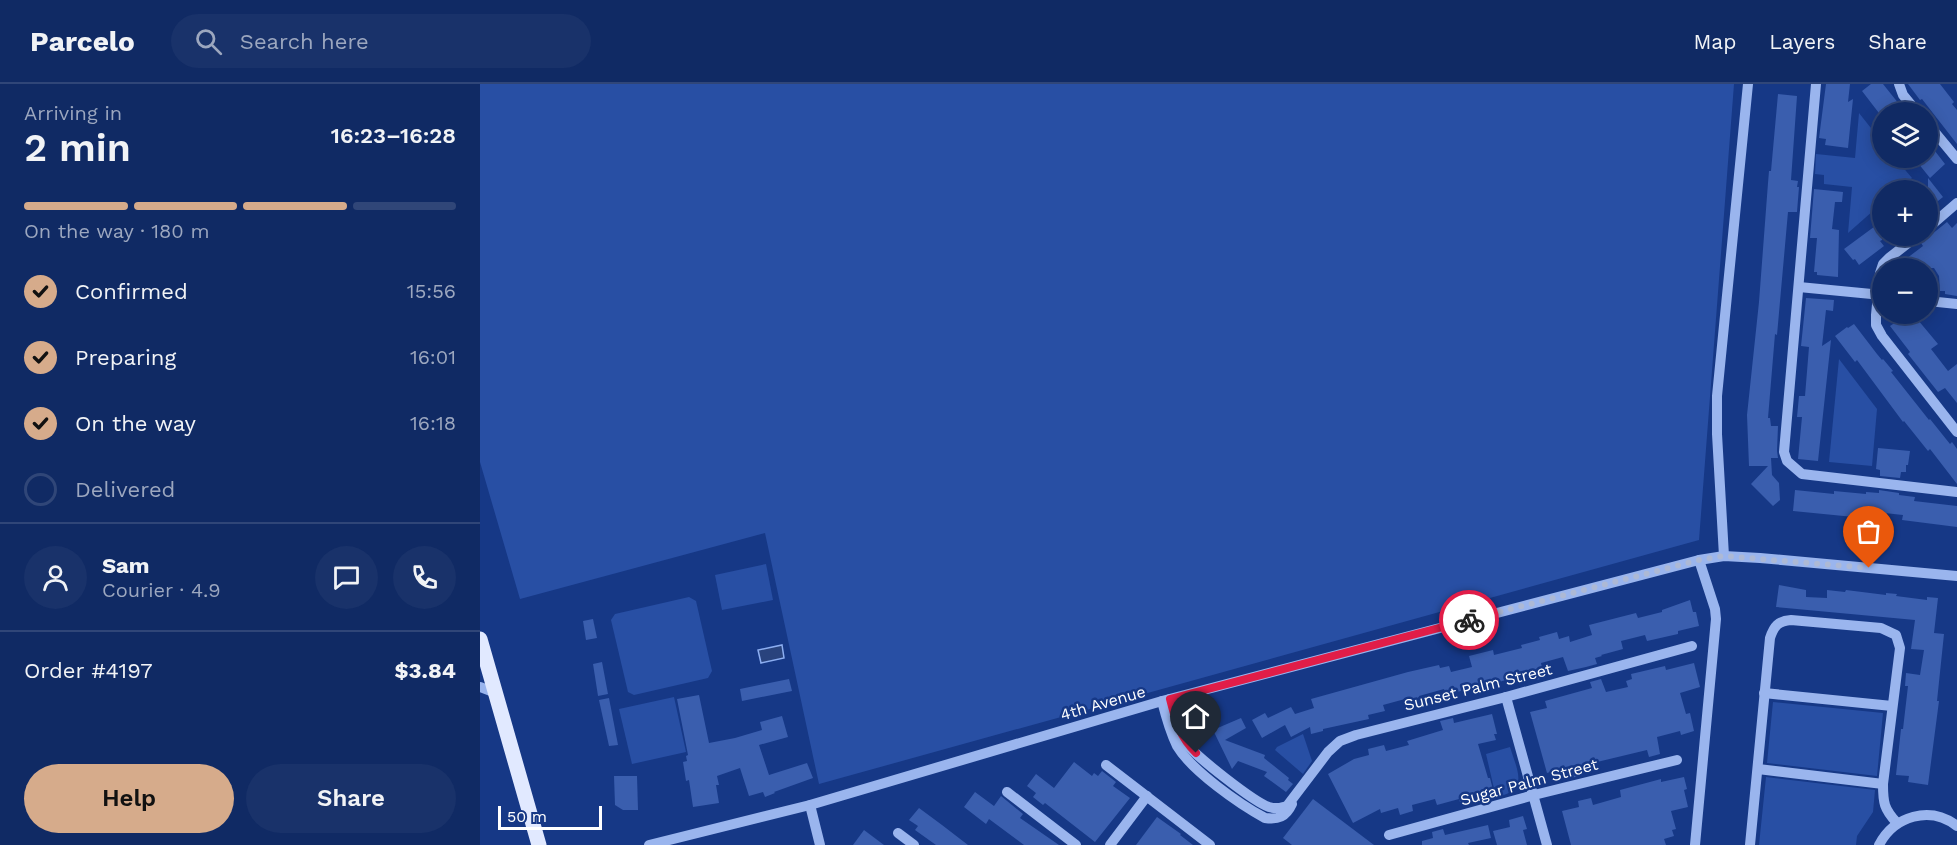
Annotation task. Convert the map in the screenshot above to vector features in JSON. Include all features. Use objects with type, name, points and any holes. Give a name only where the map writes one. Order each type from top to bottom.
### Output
[{"type":"main road","points":[[480,639],[539,845]]},
{"type":"street","points":[[1724,556],[1717,396],[1748,84]]},
{"type":"street","points":[[1816,84],[1784,452],[1787,461],[1802,474],[1957,492]]},
{"type":"street","points":[[1899,84],[1909,102]]},
{"type":"street","points":[[1938,136],[1957,159]]},
{"type":"street","points":[[1938,219],[1957,203]]},
{"type":"street","points":[[1889,258],[1904,246]]},
{"type":"street","points":[[1799,287],[1872,294]]},
{"type":"street","points":[[1938,302],[1957,304]]},
{"type":"street","points":[[1876,324],[1882,336],[1957,432]]},
{"type":"street","name":"4th Avenue","points":[[649,845],[810,805],[1166,700],[1699,560],[1724,556],[1957,576]]},
{"type":"street","points":[[1695,845],[1716,619],[1715,609],[1699,560]]},
{"type":"street","points":[[1750,845],[1770,638],[1782,621],[1881,628],[1896,635],[1899,641],[1883,784],[1884,806],[1897,823]]},
{"type":"street","name":"Sunset Palm Street","points":[[1166,700],[1185,742],[1196,753],[1267,806],[1276,809],[1287,806],[1328,752],[1340,741],[1376,729],[1506,697],[1692,646]]},
{"type":"street","points":[[480,687],[496,693]]},
{"type":"street","points":[[1764,693],[1892,706]]},
{"type":"street","points":[[1506,697],[1547,845]]},
{"type":"street","name":"Sugar Palm Street","points":[[1389,835],[1534,795],[1677,760]]},
{"type":"street","points":[[1106,765],[1210,845]]},
{"type":"street","points":[[1758,769],[1883,784]]},
{"type":"street","points":[[1006,792],[1076,845]]},
{"type":"street","points":[[1110,845],[1147,796]]},
{"type":"street","points":[[810,805],[820,845]]},
{"type":"street","points":[[1879,845],[1897,823],[1915,816],[1944,818],[1957,826]]},
{"type":"street","points":[[898,833],[914,845]]},
{"type":"shaded area","points":[[480,84],[1734,84],[1699,540],[819,784],[765,533],[520,599],[480,462]]},
{"type":"shaded area","points":[[1859,113],[1872,129],[1872,168],[1904,168],[1912,178],[1910,180],[1872,180],[1872,212],[1848,233],[1852,187],[1824,184],[1824,175],[1815,174],[1816,154],[1855,158]]},
{"type":"shaded area","points":[[1839,359],[1877,409],[1872,466],[1829,462]]},
{"type":"shaded area","points":[[766,564],[773,600],[722,610],[715,575]]},
{"type":"shaded area","points":[[689,597],[696,601],[712,671],[708,678],[634,695],[628,692],[611,620],[615,614]]},
{"type":"shaded area","points":[[782,645],[784,658],[761,663],[758,650]]},
{"type":"shaded area","points":[[674,697],[686,752],[632,764],[619,709]]},
{"type":"shaded area","points":[[1773,702],[1883,713],[1877,776],[1767,763]]},
{"type":"shaded area","points":[[1303,734],[1312,761],[1303,774],[1275,750]]},
{"type":"shaded area","points":[[1510,747],[1518,771],[1517,785],[1507,794],[1496,797],[1486,754]]},
{"type":"shaded area","points":[[1766,777],[1875,790],[1873,812],[1857,836],[1856,845],[1759,845]]},
{"type":"building","points":[[1826,84],[1850,84],[1848,102],[1853,99],[1848,148],[1825,145],[1826,139],[1819,138]]},
{"type":"building","points":[[1871,84],[1883,84],[1897,102],[1872,102],[1872,104],[1862,91]]},
{"type":"building","points":[[1908,84],[1940,84],[1954,102],[1952,104],[1957,110],[1957,144],[1938,120],[1938,102],[1920,100]]},
{"type":"building","points":[[1778,94],[1797,96],[1791,180],[1798,181],[1797,187],[1799,187],[1797,212],[1788,212],[1768,418],[1770,418],[1771,426],[1778,426],[1778,458],[1771,458],[1772,475],[1779,483],[1780,500],[1773,506],[1751,484],[1768,466],[1749,466],[1747,415]]},
{"type":"building","points":[[1938,155],[1945,164],[1930,178],[1922,168],[1938,168]]},
{"type":"building","points":[[1814,189],[1843,192],[1842,202],[1835,202],[1832,229],[1839,230],[1838,277],[1817,275],[1817,272],[1814,272],[1817,238],[1810,238]]},
{"type":"building","points":[[1938,191],[1943,197],[1938,201]]},
{"type":"building","points":[[1947,222],[1952,228],[1957,223],[1957,296],[1940,291],[1938,258],[1907,258],[1923,246],[1938,246],[1938,229]]},
{"type":"building","points":[[1872,228],[1872,246],[1884,246],[1859,265],[1844,249]]},
{"type":"building","points":[[1806,298],[1834,300],[1833,311],[1826,310],[1822,346],[1831,340],[1818,461],[1798,459],[1802,417],[1797,417],[1799,396],[1805,396],[1809,347],[1801,346]]},
{"type":"building","points":[[1854,324],[1929,420],[1957,449],[1957,484],[1930,449],[1928,451],[1903,422],[1857,360],[1855,362],[1835,336]]},
{"type":"building","points":[[1893,324],[1921,324],[1938,344],[1931,349],[1948,371],[1957,364],[1957,403],[1945,388],[1938,392],[1908,354],[1910,352],[1890,326]]},
{"type":"building","points":[[1878,448],[1910,451],[1906,472],[1901,472],[1900,478],[1880,476],[1880,470],[1876,469]]},
{"type":"building","points":[[1795,490],[1866,494],[1866,492],[1879,493],[1879,490],[1915,497],[1914,501],[1957,506],[1957,527],[1902,520],[1903,515],[1875,512],[1874,519],[1793,511]]},
{"type":"building","points":[[1779,585],[1806,590],[1806,597],[1827,598],[1827,590],[1845,592],[1846,590],[1886,595],[1886,593],[1897,594],[1896,596],[1927,600],[1927,597],[1938,598],[1934,633],[1944,634],[1937,701],[1939,701],[1928,785],[1908,782],[1909,776],[1896,775],[1908,686],[1905,686],[1906,673],[1920,675],[1924,650],[1911,649],[1915,620],[1776,607]]},
{"type":"building","points":[[1690,600],[1699,626],[1678,631],[1678,634],[1647,641],[1645,635],[1621,641],[1623,649],[1595,658],[1597,664],[1568,671],[1563,657],[1541,663],[1544,678],[1532,681],[1531,676],[1510,681],[1509,679],[1446,695],[1444,689],[1419,696],[1421,702],[1406,706],[1405,699],[1383,705],[1385,711],[1368,715],[1369,719],[1323,729],[1323,731],[1311,734],[1310,727],[1291,737],[1285,725],[1262,738],[1252,720],[1265,713],[1268,718],[1291,707],[1295,714],[1314,708],[1311,699],[1408,672],[1439,665],[1440,668],[1449,666],[1451,672],[1472,667],[1469,656],[1493,650],[1494,655],[1522,648],[1521,645],[1557,632],[1559,639],[1569,636],[1570,642],[1592,635],[1589,625],[1636,613],[1638,618],[1662,612],[1662,610]]},
{"type":"building","points":[[593,619],[597,638],[586,640],[583,621]]},
{"type":"building","points":[[602,662],[608,694],[598,696],[593,664]]},
{"type":"building","points":[[1694,663],[1700,687],[1680,693],[1686,714],[1690,713],[1694,731],[1681,735],[1680,731],[1657,737],[1660,754],[1649,757],[1647,750],[1597,762],[1581,767],[1583,775],[1571,778],[1569,773],[1551,777],[1550,772],[1547,773],[1530,712],[1547,708],[1545,701],[1592,688],[1590,682],[1601,679],[1606,692],[1628,687],[1626,681],[1632,679],[1631,674],[1665,666],[1666,670]]},
{"type":"building","points":[[789,679],[792,691],[742,701],[740,689]]},
{"type":"building","points":[[699,695],[709,743],[762,730],[760,722],[782,716],[788,737],[759,745],[769,775],[807,763],[813,778],[765,797],[763,792],[749,796],[740,768],[717,776],[719,803],[693,807],[689,780],[686,781],[683,762],[687,761],[686,756],[688,755],[677,699]]},
{"type":"building","points":[[609,698],[618,745],[609,746],[599,700]]},
{"type":"building","points":[[1492,714],[1497,734],[1494,734],[1496,740],[1478,744],[1493,790],[1471,796],[1472,799],[1460,802],[1459,799],[1437,805],[1435,799],[1412,805],[1413,811],[1400,815],[1398,808],[1381,813],[1380,809],[1353,823],[1328,774],[1354,759],[1369,755],[1368,749],[1384,745],[1386,751],[1409,745],[1407,741],[1443,730],[1440,721],[1453,718],[1454,723]]},
{"type":"building","points":[[1241,718],[1246,728],[1225,740],[1265,755],[1264,758],[1293,784],[1286,792],[1264,776],[1267,772],[1238,761],[1232,769],[1213,730]]},
{"type":"building","points":[[1074,762],[1092,776],[1094,773],[1098,776],[1102,771],[1116,782],[1113,786],[1130,798],[1095,842],[1045,803],[1043,805],[1033,797],[1036,793],[1027,786],[1036,774],[1054,788]]},
{"type":"building","points":[[614,776],[637,776],[638,810],[623,810],[615,805]]},
{"type":"building","points":[[1684,777],[1688,807],[1671,811],[1676,829],[1672,830],[1674,836],[1664,839],[1666,845],[1571,845],[1562,811],[1579,807],[1578,801],[1591,798],[1593,805],[1621,797],[1620,790],[1661,779],[1661,782]]},
{"type":"building","points":[[975,792],[994,806],[1001,796],[1023,814],[1020,818],[1059,845],[1024,845],[989,819],[986,824],[964,807]]},
{"type":"building","points":[[1313,799],[1374,845],[1292,845],[1283,838]]},
{"type":"building","points":[[919,808],[968,845],[936,845],[915,830],[918,826],[909,820]]},
{"type":"building","points":[[1523,816],[1527,829],[1523,830],[1527,845],[1497,845],[1493,831],[1510,827],[1509,820]]},
{"type":"building","points":[[1157,817],[1181,834],[1193,845],[1136,845]]},
{"type":"building","points":[[1488,825],[1491,838],[1468,843],[1469,845],[1422,845],[1422,841],[1433,838],[1432,832],[1443,829],[1445,835]]},
{"type":"building","points":[[864,830],[884,845],[853,845]]},
{"type":"way so far","points":[[1469,620],[1699,560],[1724,556],[1869,568]]},
{"type":"route","points":[[1196,753],[1185,742],[1176,725],[1170,699],[1469,620]]}]
